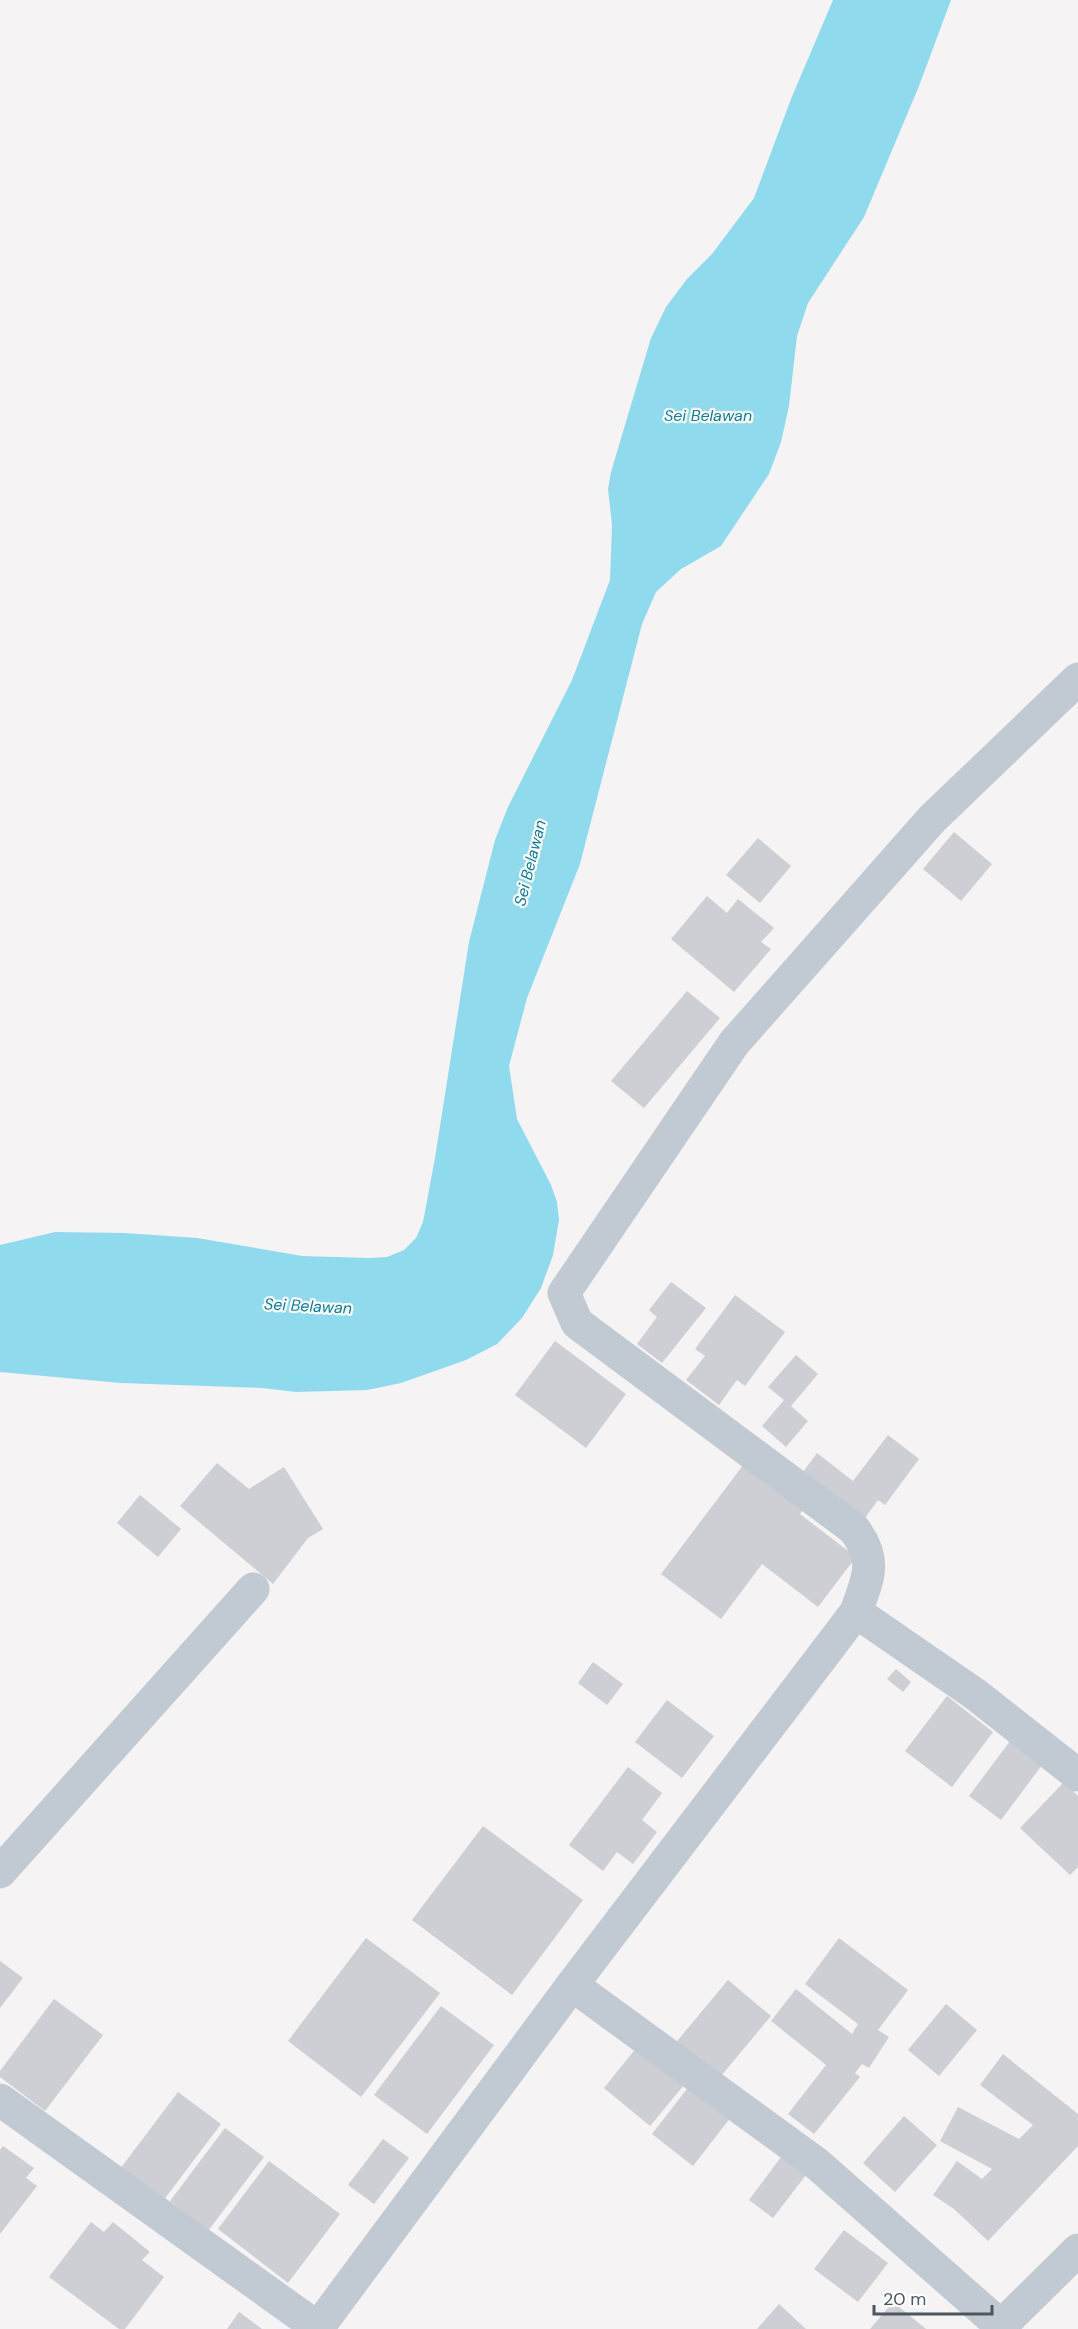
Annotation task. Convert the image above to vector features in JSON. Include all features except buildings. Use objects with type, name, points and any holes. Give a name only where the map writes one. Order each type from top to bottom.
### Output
[{"type":"street","points":[[0,2100],[318,2329],[572,1985],[856,1612],[871,1570],[865,1545],[854,1529],[577,1323],[564,1293],[734,1043],[932,819],[1078,679]]},
{"type":"street","points":[[0,1872],[253,1589]]},
{"type":"street","points":[[856,1612],[975,1694],[1078,1775]]},
{"type":"street","points":[[572,1985],[816,2163],[999,2328],[1078,2250]]},
{"type":"water","name":"Sei Belawan","points":[[833,0],[951,0],[919,86],[864,217],[808,303],[797,336],[789,406],[781,442],[769,474],[721,546],[681,569],[656,592],[642,624],[580,864],[527,998],[509,1066],[517,1119],[551,1185],[557,1202],[559,1220],[553,1255],[541,1288],[522,1318],[497,1344],[466,1360],[401,1383],[367,1390],[296,1392],[262,1388],[121,1383],[0,1372],[0,1245],[55,1232],[125,1233],[197,1238],[302,1256],[370,1258],[387,1257],[404,1250],[416,1238],[423,1222],[435,1158],[469,942],[495,840],[508,807],[572,680],[610,580],[612,525],[608,489],[651,338],[666,307],[687,279],[712,254],[754,198],[791,99]]}]
